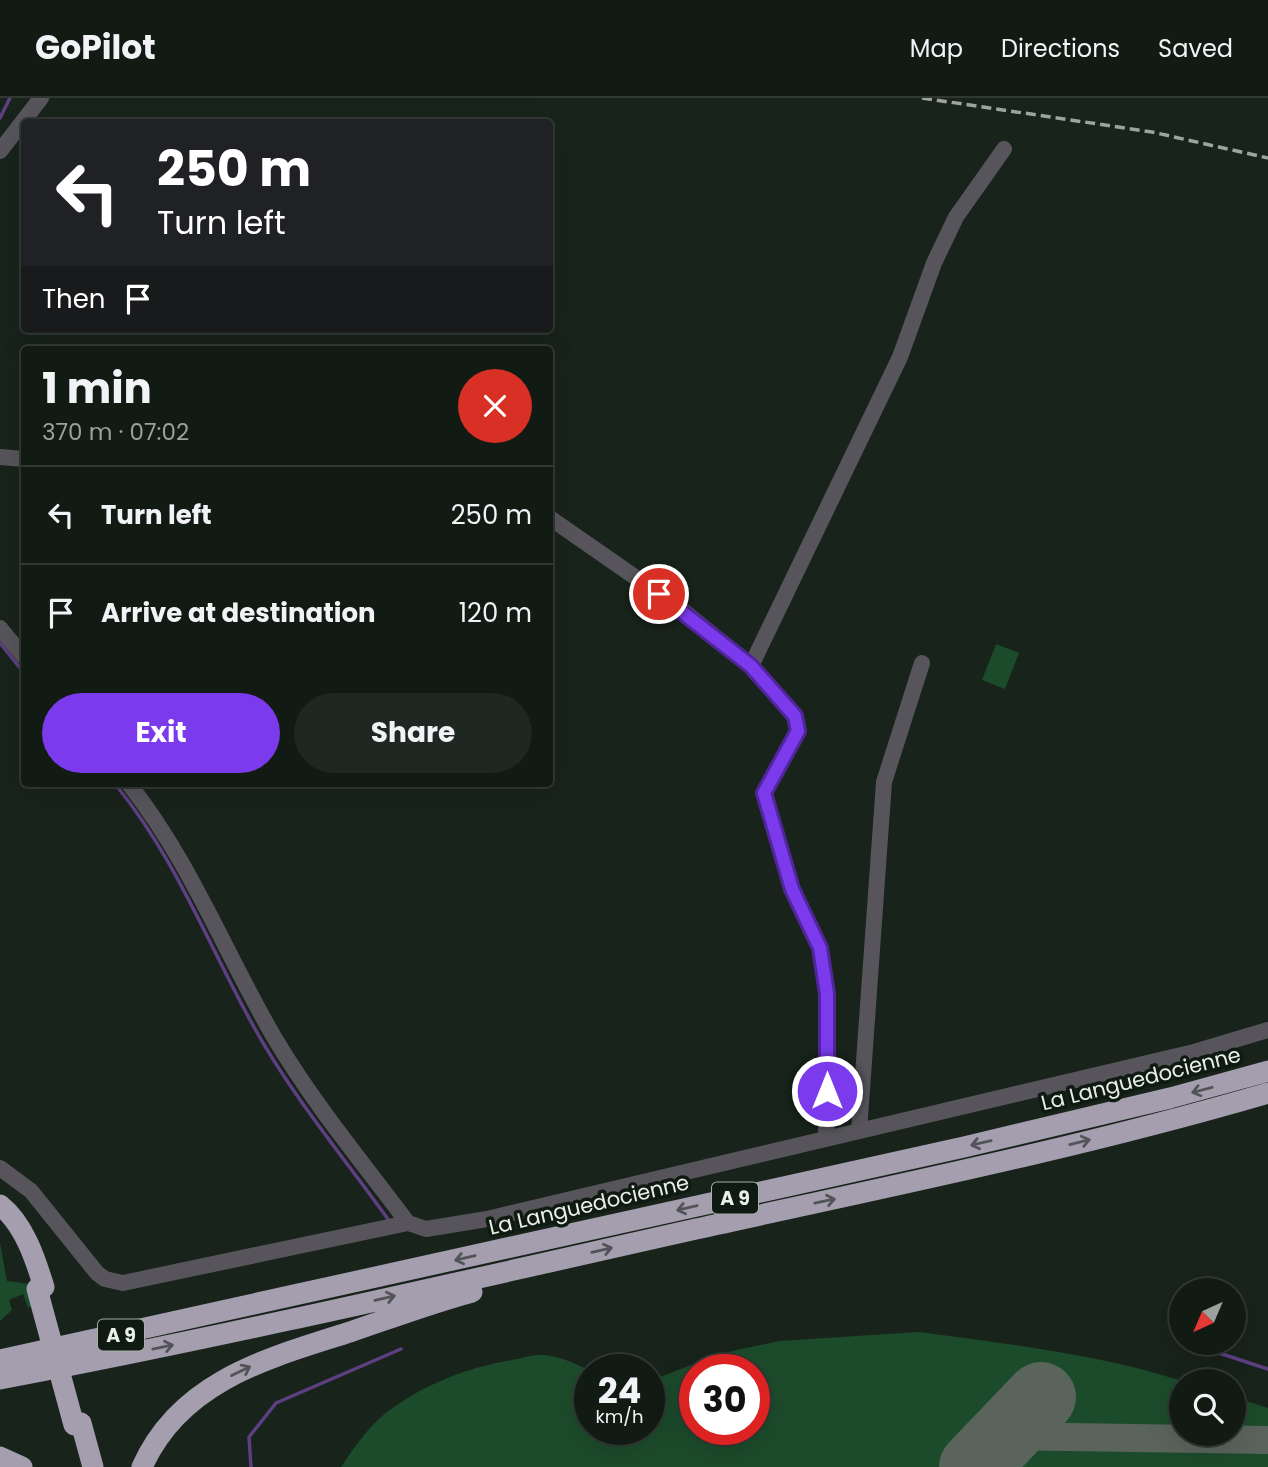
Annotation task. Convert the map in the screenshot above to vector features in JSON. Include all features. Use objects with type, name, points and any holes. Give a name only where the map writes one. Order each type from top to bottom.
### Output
[{"type":"highway","name":"La Languedocienne","points":[[0,1360],[964,1147],[1170,1098],[1268,1071]]},
{"type":"highway","name":"A 9","points":[[0,1379],[207,1338],[958,1171],[1268,1093]]},
{"type":"highway","points":[[0,1205],[14,1218],[23,1234],[77,1424],[85,1467]]},
{"type":"highway","points":[[0,1218],[24,1252],[40,1288]]},
{"type":"highway","points":[[142,1467],[161,1432],[180,1410],[208,1388],[242,1370],[284,1353],[503,1283],[536,1265]]},
{"type":"highway","points":[[0,1346],[17,1344],[41,1352]]},
{"type":"highway","points":[[77,1424],[93,1467]]},
{"type":"highway","points":[[0,1457],[22,1467]]},
{"type":"street","points":[[25,119],[41,98]]},
{"type":"street","points":[[0,151],[21,124]]},
{"type":"street","points":[[751,666],[900,357],[934,263],[956,217],[1004,149]]},
{"type":"street","points":[[0,457],[21,459]]},
{"type":"street","points":[[553,520],[681,609],[751,666],[795,716],[798,731],[764,793],[792,889],[820,948],[827,994],[826,1139]]},
{"type":"street","points":[[0,628],[21,653]]},
{"type":"street","points":[[859,1131],[884,782],[922,663]]},
{"type":"street","points":[[131,787],[155,817],[174,848],[275,1039],[318,1103],[408,1223]]},
{"type":"street","points":[[0,1168],[31,1191],[97,1273],[123,1283],[408,1223],[426,1229],[458,1225],[1182,1055],[1268,1030]]},
{"type":"green space","points":[[996,644],[1019,653],[1005,689],[982,680]]},
{"type":"green space","points":[[0,1243],[7,1281],[29,1284],[36,1304],[28,1308],[23,1294],[9,1300],[12,1310],[0,1321]]},
{"type":"green space","points":[[919,1332],[1052,1351],[1118,1364],[1169,1377],[1169,1446],[1246,1446],[1246,1401],[1268,1408],[1268,1467],[341,1467],[378,1419],[408,1398],[469,1370],[534,1355],[574,1363],[574,1445],[665,1445],[665,1375],[679,1370],[679,1445],[770,1445],[770,1354],[720,1354],[779,1341]]},
{"type":"waterway","points":[[0,118],[10,98]]},
{"type":"waterway","points":[[0,643],[21,669]]},
{"type":"waterway","points":[[117,787],[137,812],[174,872],[238,998],[270,1054],[390,1222]]},
{"type":"waterway","points":[[251,1467],[249,1437],[276,1403],[401,1349]]},
{"type":"waterway","points":[[1225,1355],[1268,1369]]},
{"type":"taxiway","points":[[1003,1436],[1268,1440]]},
{"type":"runway","points":[[974,1467],[1041,1397]]},
{"type":"railway","points":[[922,98],[1152,132],[1268,158]]},
{"type":"route","points":[[659,594],[751,666],[795,716],[798,731],[764,793],[792,889],[820,948],[827,994],[827,1091]]}]
